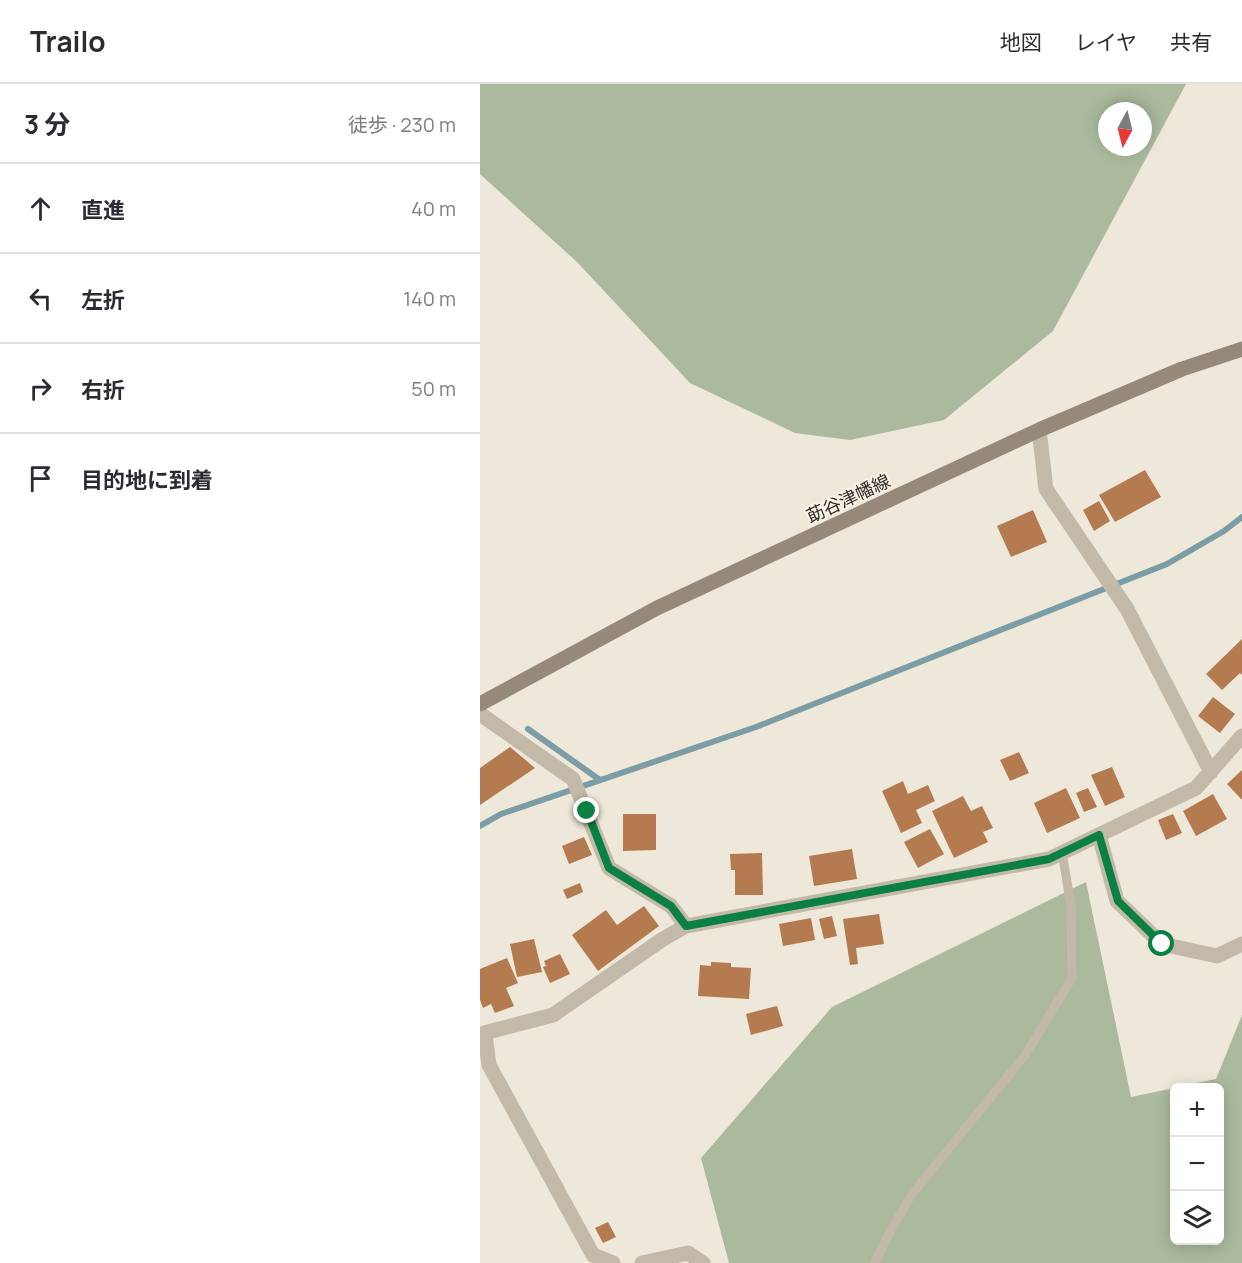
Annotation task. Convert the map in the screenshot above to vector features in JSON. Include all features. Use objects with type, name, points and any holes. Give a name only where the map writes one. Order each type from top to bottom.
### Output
[{"type":"main road","name":"莇谷津幡線","points":[[480,704],[657,608],[1039,430],[1182,369],[1242,349]]},
{"type":"street","points":[[1039,430],[1046,489],[1127,609],[1211,772]]},
{"type":"street","points":[[480,714],[573,779],[609,868],[671,906],[686,926]]},
{"type":"street","points":[[613,1263],[592,1255],[489,1065],[482,1034],[553,1015],[663,939],[686,926],[1049,859],[1196,789],[1242,736]]},
{"type":"street","points":[[1099,835],[1118,901],[1162,944],[1218,956],[1242,944]]},
{"type":"street","points":[[642,1263],[688,1253],[703,1263]]},
{"type":"lane","points":[[875,1263],[912,1194],[1026,1054],[1072,978],[1071,906],[1062,852]]},
{"type":"green space","points":[[480,84],[1186,84],[1152,147],[1152,102],[1098,102],[1098,156],[1147,156],[1053,331],[944,420],[850,440],[795,433],[690,383],[577,262],[480,174]]},
{"type":"green space","points":[[1086,882],[1131,1097],[1170,1089],[1170,1245],[1224,1245],[1224,1083],[1196,1083],[1216,1079],[1242,1015],[1242,1263],[729,1263],[701,1158],[832,1007]]},
{"type":"building","points":[[1145,470],[1161,497],[1115,522],[1099,495]]},
{"type":"building","points":[[1099,501],[1110,521],[1094,531],[1083,510]]},
{"type":"building","points":[[1033,510],[1047,542],[1011,557],[997,526]]},
{"type":"building","points":[[1242,639],[1242,675],[1240,673],[1222,690],[1206,674]]},
{"type":"building","points":[[1213,697],[1235,714],[1220,733],[1198,716]]},
{"type":"building","points":[[510,747],[535,768],[480,805],[480,768]]},
{"type":"building","points":[[1019,752],[1029,773],[1010,781],[1000,760]]},
{"type":"building","points":[[1112,767],[1125,797],[1105,806],[1091,775]]},
{"type":"building","points":[[1242,770],[1242,800],[1227,784]]},
{"type":"building","points":[[903,781],[908,794],[928,785],[935,801],[916,810],[922,823],[901,833],[882,791]]},
{"type":"building","points":[[1066,788],[1080,818],[1047,833],[1034,803]]},
{"type":"building","points":[[1088,788],[1097,807],[1084,812],[1076,793]]},
{"type":"building","points":[[1213,794],[1227,819],[1196,836],[1183,811]]},
{"type":"building","points":[[963,796],[971,811],[982,806],[993,828],[983,832],[988,842],[954,858],[932,811]]},
{"type":"building","points":[[623,814],[656,814],[656,850],[623,851]]},
{"type":"building","points":[[1173,814],[1182,833],[1166,840],[1158,820]]},
{"type":"building","points":[[930,829],[944,854],[918,868],[904,842]]},
{"type":"building","points":[[584,837],[592,855],[569,864],[562,846]]},
{"type":"building","points":[[852,849],[857,879],[814,886],[809,856]]},
{"type":"building","points":[[762,853],[763,895],[735,895],[735,870],[731,870],[730,854]]},
{"type":"building","points":[[580,883],[583,892],[567,899],[563,890]]},
{"type":"building","points":[[644,906],[659,926],[598,971],[572,935],[606,910],[617,925]]},
{"type":"building","points":[[879,914],[884,944],[856,948],[858,964],[850,965],[843,919]]},
{"type":"building","points":[[832,916],[837,936],[824,939],[819,919]]},
{"type":"building","points":[[811,918],[815,940],[783,946],[779,924]]},
{"type":"building","points":[[534,939],[542,972],[517,977],[510,944]]},
{"type":"building","points":[[560,954],[570,974],[550,983],[543,967],[546,966],[544,961]]},
{"type":"building","points":[[507,958],[518,983],[506,988],[514,1006],[495,1013],[491,1004],[483,1008],[480,1000],[480,969]]},
{"type":"building","points":[[711,962],[731,963],[731,967],[751,968],[749,999],[698,996],[700,965],[711,966]]},
{"type":"building","points":[[777,1006],[783,1026],[751,1035],[746,1014]]},
{"type":"building","points":[[608,1222],[616,1237],[603,1243],[595,1228]]},
{"type":"waterway","points":[[480,826],[501,814],[756,727],[1167,564],[1224,531],[1242,517]]},
{"type":"waterway","points":[[528,729],[600,780]]},
{"type":"route","points":[[587,811],[609,868],[671,906],[686,926],[1049,859],[1099,835],[1118,901],[1162,944]]}]
